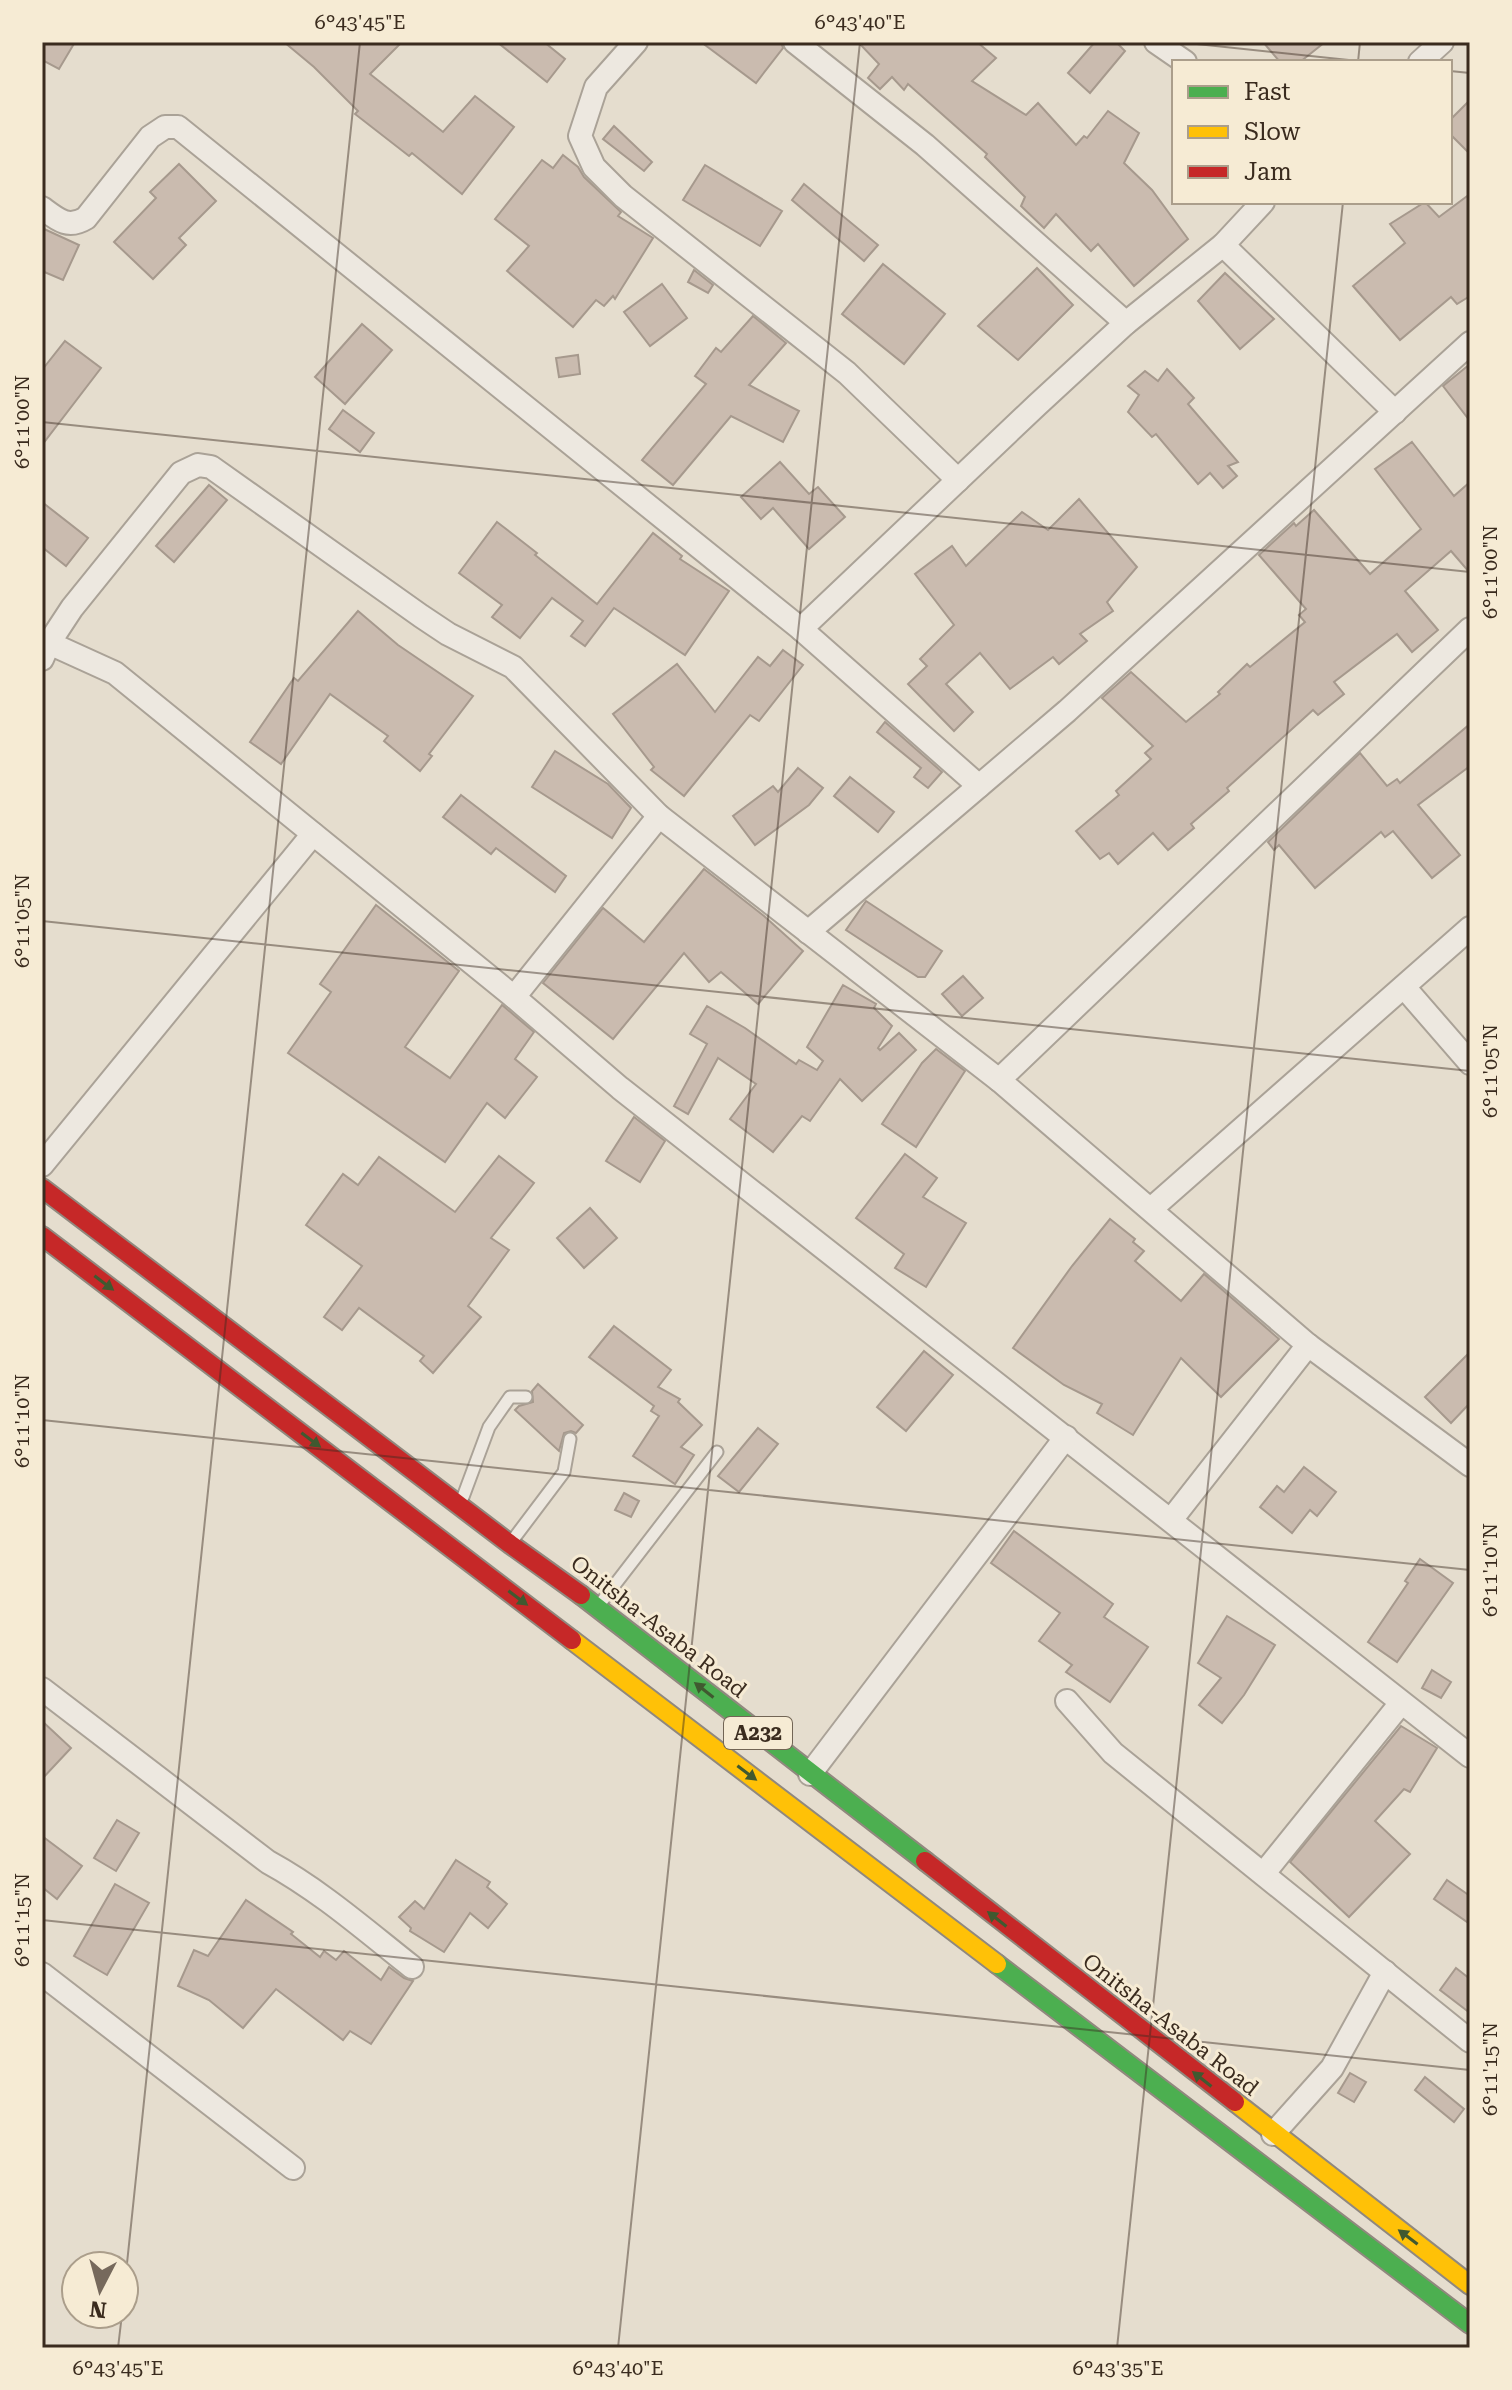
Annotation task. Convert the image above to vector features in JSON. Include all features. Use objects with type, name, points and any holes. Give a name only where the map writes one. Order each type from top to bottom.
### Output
[{"type":"highway","name":"Onitsha-Asaba Road","points":[[42,1188],[510,1544],[598,1607],[1470,2285]]},
{"type":"highway","name":"A232","points":[[42,1236],[1470,2324]]},
{"type":"highway","points":[[395,1504],[411,1467]]},
{"type":"street","points":[[636,42],[596,87],[580,136],[594,167],[623,196],[847,373],[958,480]]},
{"type":"street","points":[[795,42],[925,145],[1126,323]]},
{"type":"street","points":[[1156,42],[1182,60]]},
{"type":"street","points":[[1422,60],[1442,42]]},
{"type":"street","points":[[42,208],[62,223],[75,224],[86,218],[150,137],[165,127],[178,127],[801,629],[979,786]]},
{"type":"street","points":[[801,629],[1126,323],[1223,245],[1261,204]]},
{"type":"street","points":[[1223,245],[1395,412]]},
{"type":"street","points":[[808,932],[1067,711],[1470,343]]},
{"type":"street","points":[[1470,1465],[1308,1345],[999,1080],[659,816],[513,667],[448,634],[211,467],[198,465],[181,473],[72,608],[45,651],[115,673],[514,997],[620,1088],[1470,1756]]},
{"type":"street","points":[[999,1080],[1470,629]]},
{"type":"street","points":[[514,997],[659,816]]},
{"type":"street","points":[[42,1165],[313,834]]},
{"type":"street","points":[[1151,1209],[1470,928]]},
{"type":"street","points":[[1404,987],[1470,1063]]},
{"type":"street","points":[[1171,1520],[1308,1345]]},
{"type":"street","points":[[810,1774],[1066,1437]]},
{"type":"street","points":[[42,1689],[268,1862],[302,1880],[412,1967]]},
{"type":"street","points":[[1067,1701],[1113,1753],[1470,2041]]},
{"type":"street","points":[[1264,1873],[1401,1703]]},
{"type":"street","points":[[1273,2134],[1332,2068],[1385,1972]]},
{"type":"street","points":[[42,1974],[293,2168]]},
{"type":"lane","points":[[460,1506],[489,1427],[510,1397],[526,1397]]},
{"type":"lane","points":[[510,1544],[564,1472],[570,1439]]},
{"type":"lane","points":[[598,1607],[717,1452]]},
{"type":"building","points":[[46,42],[75,42],[59,69],[42,60]]},
{"type":"building","points":[[284,42],[402,42],[370,74],[443,132],[475,96],[514,127],[462,194],[412,153],[409,156],[355,114],[358,111]]},
{"type":"building","points":[[497,42],[544,42],[565,59],[547,82]]},
{"type":"building","points":[[701,42],[781,42],[783,48],[756,83]]},
{"type":"building","points":[[858,42],[977,42],[996,58],[972,81],[1026,115],[1038,103],[1076,145],[1084,136],[1087,138],[1108,111],[1139,133],[1124,163],[1152,190],[1188,239],[1134,286],[1098,244],[1091,251],[1056,214],[1044,228],[1021,206],[1025,197],[985,157],[987,154],[908,84],[904,90],[892,77],[880,89],[868,78],[879,64]]},
{"type":"building","points":[[1095,42],[1116,42],[1125,51],[1090,93],[1068,73]]},
{"type":"building","points":[[1263,42],[1325,42],[1302,60],[1278,60]]},
{"type":"building","points":[[1470,100],[1470,154],[1452,136],[1452,118]]},
{"type":"building","points":[[614,126],[652,162],[644,171],[603,139]]},
{"type":"building","points":[[563,155],[621,212],[618,216],[653,238],[615,299],[613,296],[604,306],[596,300],[573,327],[507,271],[529,246],[495,219],[542,160],[553,168]]},
{"type":"building","points":[[179,164],[216,201],[179,238],[186,245],[153,279],[114,242],[156,198],[150,192]]},
{"type":"building","points":[[705,165],[782,211],[760,246],[683,200]]},
{"type":"building","points":[[804,184],[878,245],[864,261],[792,200]]},
{"type":"building","points":[[1470,194],[1470,296],[1457,304],[1451,297],[1400,340],[1353,286],[1405,243],[1390,224],[1422,204],[1427,204],[1439,217]]},
{"type":"building","points":[[42,228],[79,245],[63,280],[42,271]]},
{"type":"building","points":[[883,264],[945,314],[904,364],[842,314]]},
{"type":"building","points":[[1037,268],[1073,305],[1018,360],[978,326]]},
{"type":"building","points":[[694,270],[713,285],[708,293],[688,282]]},
{"type":"building","points":[[1225,273],[1274,319],[1240,349],[1198,301]]},
{"type":"building","points":[[662,284],[687,318],[650,346],[624,312]]},
{"type":"building","points":[[753,316],[786,343],[749,385],[799,411],[783,442],[731,416],[673,485],[642,460],[706,384],[695,376],[716,348],[721,352]]},
{"type":"building","points":[[362,324],[392,350],[345,404],[315,377]]},
{"type":"building","points":[[65,341],[101,368],[42,445],[42,370]]},
{"type":"building","points":[[578,355],[580,374],[559,377],[556,358]]},
{"type":"building","points":[[1470,364],[1470,421],[1443,386]]},
{"type":"building","points":[[1167,369],[1194,398],[1188,404],[1238,462],[1228,466],[1237,476],[1223,488],[1210,473],[1198,484],[1156,434],[1152,437],[1128,412],[1139,395],[1128,386],[1145,371],[1158,381]]},
{"type":"building","points":[[343,410],[374,433],[360,452],[329,429]]},
{"type":"building","points":[[1412,442],[1454,496],[1470,482],[1470,573],[1451,551],[1405,591],[1438,630],[1412,652],[1397,634],[1334,682],[1344,694],[1318,715],[1313,710],[1227,788],[1229,791],[1191,824],[1194,828],[1168,850],[1153,833],[1118,864],[1109,853],[1100,859],[1076,831],[1119,795],[1116,791],[1151,759],[1145,753],[1153,746],[1102,698],[1131,672],[1186,722],[1220,694],[1218,692],[1247,664],[1250,667],[1305,622],[1299,615],[1306,609],[1259,555],[1294,523],[1296,526],[1314,510],[1370,574],[1421,529],[1375,469]]},
{"type":"building","points":[[780,462],[809,494],[818,487],[845,517],[809,549],[773,508],[761,519],[741,497]]},
{"type":"building","points":[[209,485],[227,500],[174,562],[156,546]]},
{"type":"building","points":[[1079,499],[1137,567],[1107,602],[1113,611],[1080,634],[1087,641],[1059,664],[1053,657],[1010,689],[980,653],[946,684],[973,712],[954,731],[908,684],[927,666],[920,659],[954,625],[915,574],[952,546],[966,566],[1022,512],[1048,530]]},
{"type":"building","points":[[42,502],[88,538],[66,566],[42,547]]},
{"type":"building","points":[[497,522],[597,604],[653,533],[682,556],[680,559],[729,591],[685,655],[614,608],[585,646],[571,636],[583,621],[552,598],[520,638],[492,617],[502,605],[459,573]]},
{"type":"building","points":[[358,611],[398,645],[473,696],[429,754],[432,756],[420,771],[384,741],[388,736],[330,694],[281,764],[250,742],[294,678],[298,681]]},
{"type":"building","points":[[783,650],[803,665],[759,721],[750,715],[684,796],[651,770],[654,767],[613,714],[677,664],[715,712],[758,657],[770,666]]},
{"type":"building","points":[[885,722],[942,772],[928,788],[914,777],[921,768],[877,732]]},
{"type":"building","points":[[1470,724],[1470,766],[1418,805],[1460,855],[1432,878],[1393,831],[1385,837],[1381,832],[1315,888],[1279,845],[1274,850],[1268,842],[1360,753],[1387,786],[1397,779],[1400,783]]},
{"type":"building","points":[[555,751],[608,784],[631,808],[612,838],[532,787]]},
{"type":"building","points":[[798,768],[823,788],[809,805],[755,845],[733,816],[773,786],[778,792]]},
{"type":"building","points":[[850,777],[894,812],[878,832],[834,796]]},
{"type":"building","points":[[461,795],[566,876],[555,892],[496,848],[491,854],[443,817]]},
{"type":"building","points":[[704,869],[803,951],[758,1004],[721,972],[709,982],[684,953],[613,1039],[543,983],[603,908],[644,942]]},
{"type":"building","points":[[866,901],[942,951],[925,977],[918,977],[846,930]]},
{"type":"building","points":[[376,905],[459,971],[405,1047],[450,1078],[502,1005],[534,1032],[515,1059],[537,1077],[505,1118],[487,1103],[445,1162],[288,1053],[331,992],[320,984]]},
{"type":"building","points":[[963,976],[983,998],[962,1016],[942,994]]},
{"type":"building","points":[[843,985],[876,1004],[874,1008],[892,1026],[878,1048],[880,1050],[899,1033],[916,1050],[862,1101],[840,1079],[810,1121],[802,1116],[773,1152],[730,1119],[756,1084],[718,1058],[688,1114],[674,1106],[707,1044],[690,1034],[707,1006],[796,1064],[799,1060],[817,1070],[823,1061],[807,1047]]},
{"type":"building","points":[[936,1049],[965,1071],[916,1147],[882,1124],[922,1063]]},
{"type":"building","points":[[634,1117],[665,1141],[640,1182],[606,1161]]},
{"type":"building","points":[[905,1154],[937,1178],[923,1197],[966,1223],[926,1287],[895,1268],[904,1254],[856,1218]]},
{"type":"building","points":[[499,1156],[534,1183],[491,1238],[509,1250],[468,1306],[481,1317],[433,1373],[420,1361],[424,1356],[359,1308],[342,1330],[324,1317],[362,1266],[306,1225],[343,1174],[358,1185],[379,1157],[455,1212]]},
{"type":"building","points":[[590,1208],[617,1238],[584,1268],[557,1238]]},
{"type":"building","points":[[1110,1219],[1135,1239],[1133,1242],[1144,1251],[1135,1261],[1181,1301],[1204,1274],[1279,1339],[1221,1397],[1181,1358],[1133,1435],[1097,1413],[1102,1404],[1064,1385],[1013,1348]]},
{"type":"building","points":[[614,1326],[671,1370],[658,1387],[680,1399],[678,1402],[702,1425],[681,1447],[694,1455],[675,1484],[633,1456],[659,1416],[651,1411],[654,1406],[589,1357]]},
{"type":"building","points":[[924,1351],[953,1375],[906,1431],[877,1407]]},
{"type":"building","points":[[1470,1352],[1470,1403],[1451,1423],[1425,1397]]},
{"type":"building","points":[[538,1384],[583,1425],[576,1433],[564,1433],[559,1451],[515,1410],[533,1402],[532,1391]]},
{"type":"building","points":[[758,1428],[778,1444],[739,1492],[718,1476]]},
{"type":"building","points":[[1304,1467],[1336,1492],[1317,1516],[1310,1510],[1292,1533],[1260,1507],[1277,1486],[1284,1492]]},
{"type":"building","points":[[624,1493],[639,1501],[631,1517],[615,1510]]},
{"type":"building","points":[[1014,1531],[1113,1604],[1104,1617],[1148,1647],[1110,1702],[1066,1672],[1072,1665],[1039,1641],[1060,1613],[991,1563]]},
{"type":"building","points":[[1420,1559],[1453,1583],[1397,1662],[1368,1642],[1408,1583],[1405,1581]]},
{"type":"building","points":[[1227,1616],[1275,1645],[1244,1695],[1222,1723],[1199,1705],[1221,1678],[1198,1663]]},
{"type":"building","points":[[1432,1670],[1451,1682],[1441,1698],[1422,1688]]},
{"type":"building","points":[[42,1721],[71,1748],[42,1779]]},
{"type":"building","points":[[1401,1726],[1437,1748],[1410,1792],[1404,1789],[1375,1821],[1410,1854],[1349,1917],[1290,1862]]},
{"type":"building","points":[[117,1820],[139,1833],[116,1871],[94,1858]]},
{"type":"building","points":[[42,1836],[82,1866],[57,1899],[42,1887]]},
{"type":"building","points":[[456,1860],[490,1882],[487,1887],[507,1904],[488,1928],[470,1913],[444,1952],[410,1931],[411,1928],[399,1917],[415,1901],[424,1909]]},
{"type":"building","points":[[1447,1880],[1470,1896],[1470,1924],[1434,1899]]},
{"type":"building","points":[[115,1884],[149,1903],[107,1975],[74,1956]]},
{"type":"building","points":[[246,1900],[293,1932],[291,1934],[320,1957],[324,1951],[336,1960],[344,1951],[381,1980],[389,1967],[413,1981],[371,2044],[350,2031],[343,2040],[276,1989],[243,2028],[209,2000],[178,1986],[194,1950],[208,1956]]},
{"type":"building","points":[[1456,1968],[1470,1979],[1470,2013],[1440,1990]]},
{"type":"building","points":[[1350,2073],[1366,2082],[1354,2102],[1338,2093]]},
{"type":"building","points":[[1425,2077],[1464,2109],[1454,2122],[1415,2090]]},
{"type":"traffic: fast","points":[[581,1595],[925,1861]]},
{"type":"traffic: fast","points":[[997,1964],[1470,2324]]},
{"type":"traffic: slow","points":[[572,1640],[997,1964]]},
{"type":"traffic: slow","points":[[1235,2102],[1470,2285]]},
{"type":"traffic: jam","points":[[42,1188],[581,1595]]},
{"type":"traffic: jam","points":[[42,1236],[572,1640]]},
{"type":"traffic: jam","points":[[925,1861],[1235,2102]]}]
